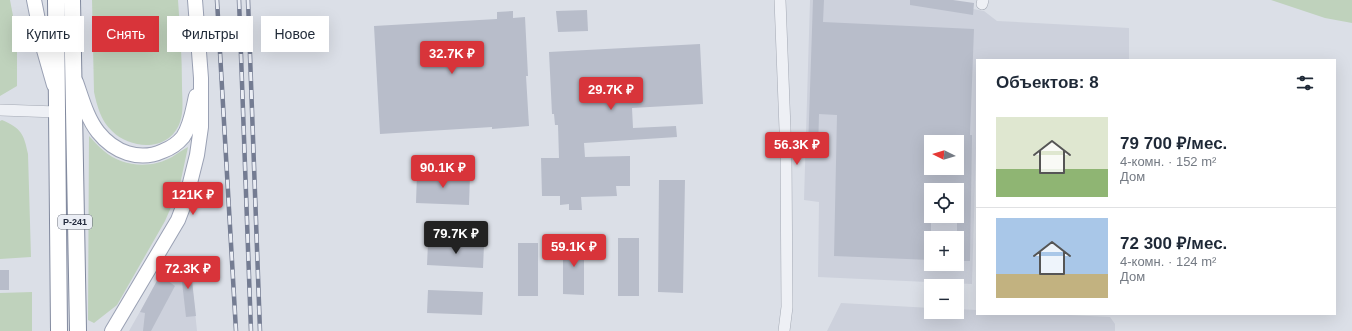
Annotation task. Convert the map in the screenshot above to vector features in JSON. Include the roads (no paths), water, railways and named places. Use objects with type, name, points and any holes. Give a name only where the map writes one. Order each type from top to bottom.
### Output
[{"type":"highway","name":"Р-241","points":[[56,0],[59,331]]},
{"type":"highway","name":"Р-241","points":[[72,0],[72,72],[78,331]]},
{"type":"main road","points":[[34,0],[57,105]]},
{"type":"main road","points":[[112,331],[178,220],[186,199],[197,155],[201,127],[201,78],[195,0]]},
{"type":"main road","points":[[72,72],[88,115],[99,133],[109,143],[121,151],[137,156],[152,156],[172,147],[182,137],[186,131],[190,119],[201,78]]},
{"type":"street","points":[[780,0],[786,162],[787,307],[784,331]]},
{"type":"street","points":[[0,110],[57,105]]},
{"type":"railway","points":[[217,0],[236,331]]},
{"type":"railway","points":[[239,0],[251,331]]},
{"type":"railway","points":[[248,0],[260,331]]}]
